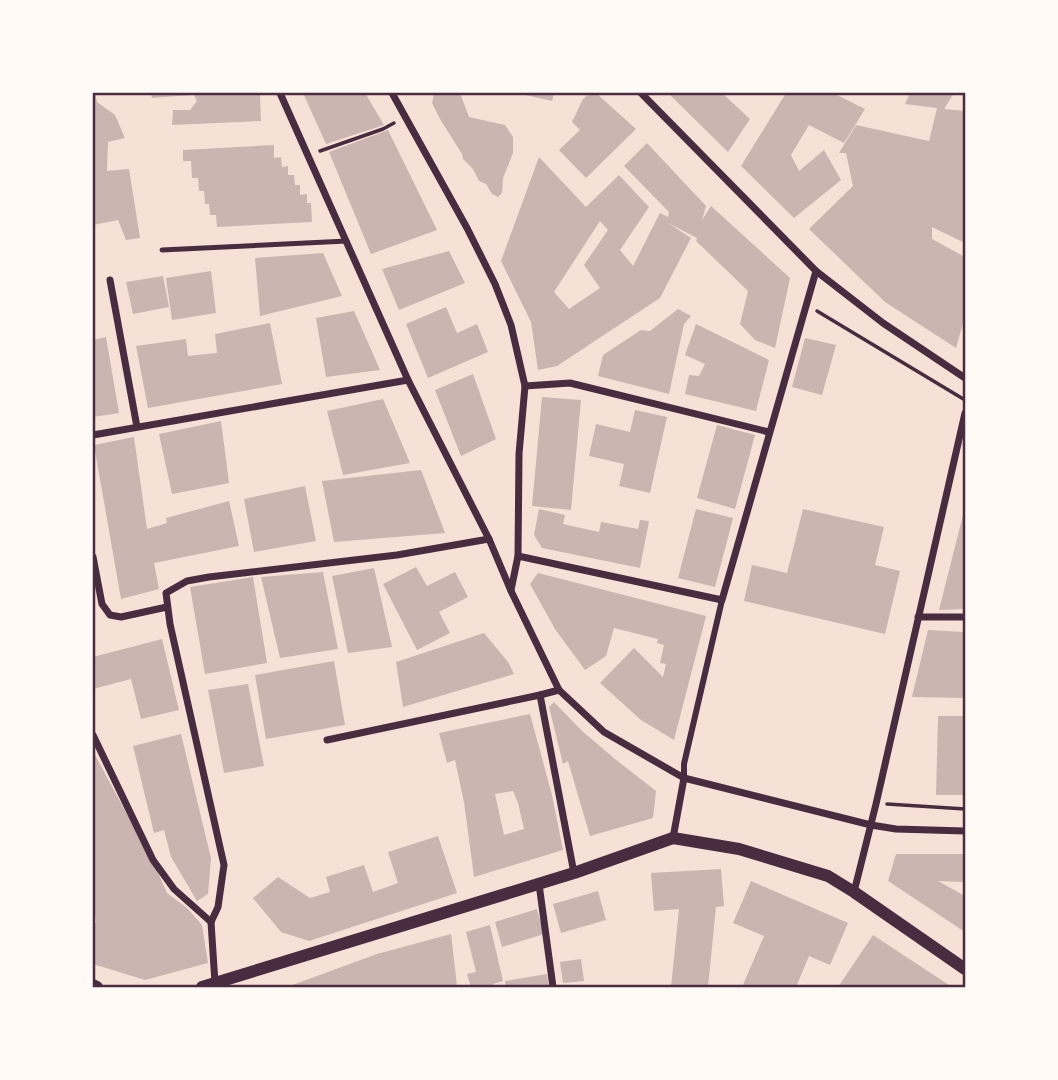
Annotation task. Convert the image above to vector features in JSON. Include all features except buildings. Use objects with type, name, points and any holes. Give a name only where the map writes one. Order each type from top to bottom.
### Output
[{"type":"street","points":[[280,93],[408,380],[489,539],[559,690],[604,732],[684,778],[871,825],[896,829],[965,831]]},
{"type":"street","points":[[392,93],[467,228],[495,284],[511,325],[525,386],[519,454],[518,556],[511,591]]},
{"type":"street","points":[[643,94],[816,271],[883,323],[965,377]]},
{"type":"street","points":[[673,838],[684,764],[722,600],[816,271]]},
{"type":"street","points":[[110,280],[137,427]]},
{"type":"street","points":[[93,435],[408,380]]},
{"type":"street","points":[[525,386],[570,383],[769,432]]},
{"type":"street","points":[[853,892],[876,804],[965,413]]},
{"type":"street","points":[[489,539],[397,555],[209,577],[187,581],[166,593],[224,866],[218,907],[211,922],[208,985],[574,873],[673,838],[758,854],[828,876],[965,969]]},
{"type":"street","points":[[518,556],[722,600]]},
{"type":"street","points":[[93,557],[102,604],[110,615],[121,617],[167,607]]},
{"type":"street","points":[[918,617],[965,617]]},
{"type":"street","points":[[327,740],[559,690]]},
{"type":"street","points":[[540,695],[574,873]]},
{"type":"street","points":[[93,735],[153,860],[174,889],[211,922]]},
{"type":"street","points":[[538,884],[553,987]]},
{"type":"lane","points":[[162,250],[346,241]]},
{"type":"path","points":[[319,151],[383,129]]},
{"type":"path","points":[[805,304],[965,400]]},
{"type":"path","points":[[876,804],[965,809]]}]
